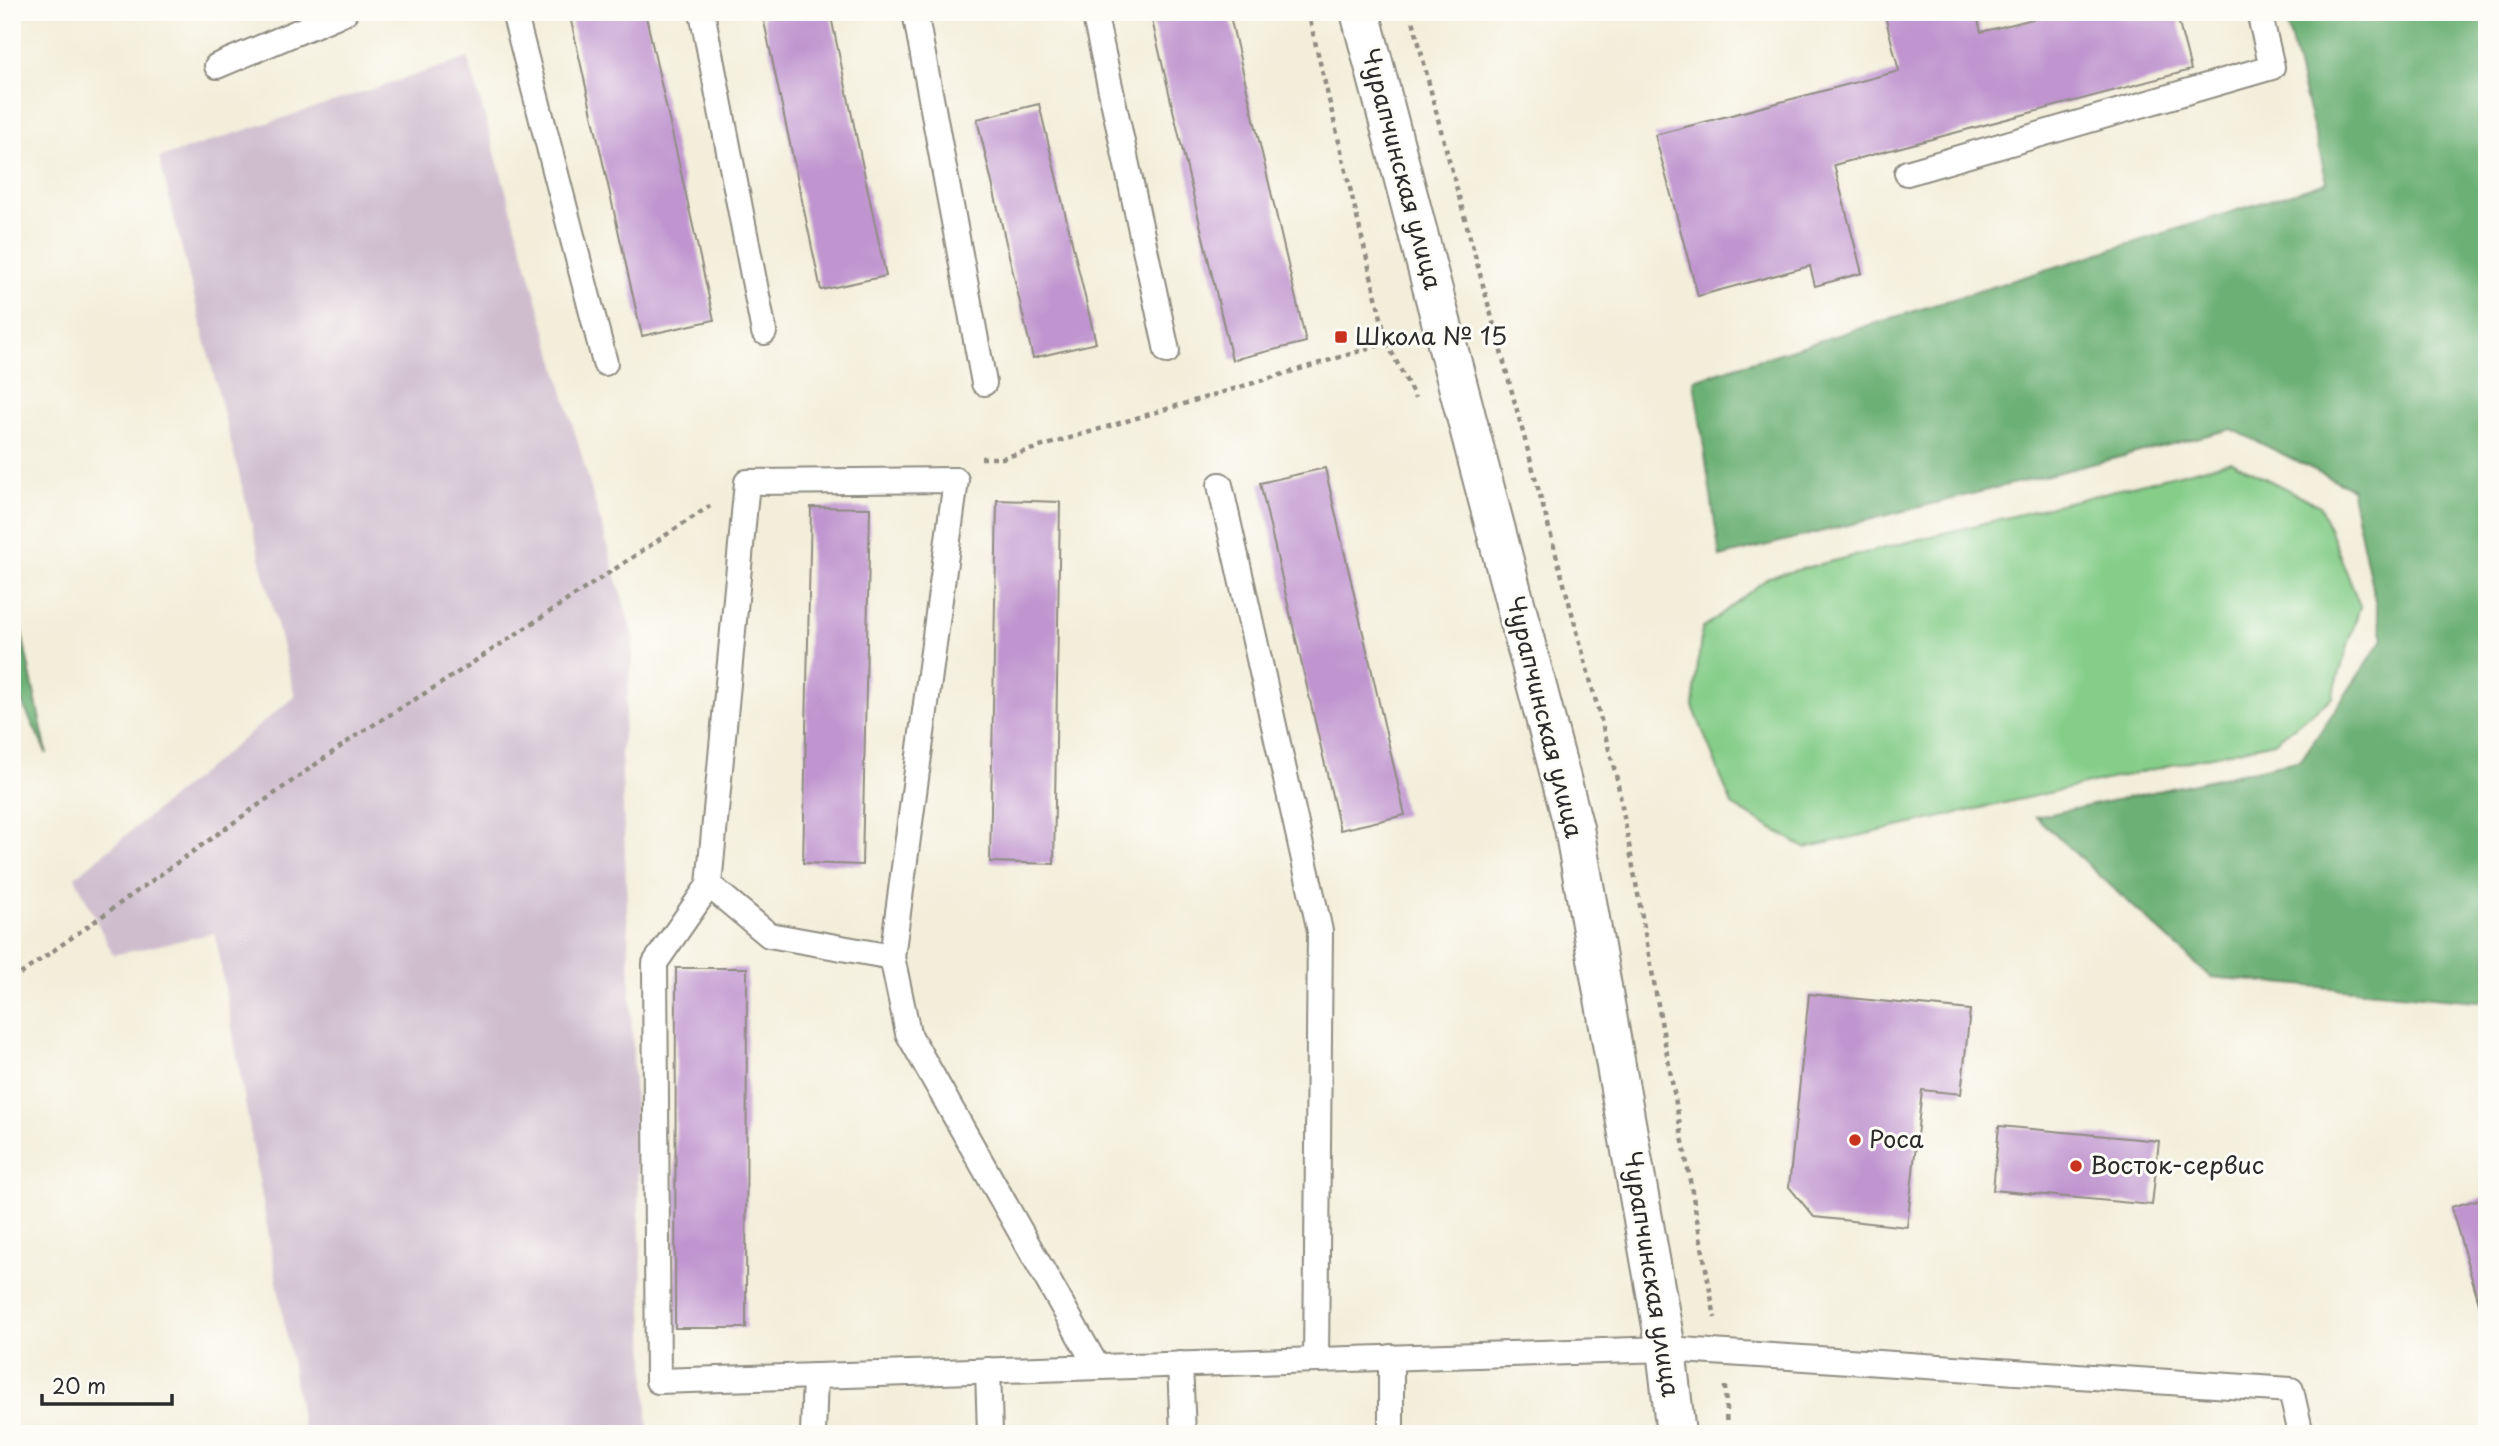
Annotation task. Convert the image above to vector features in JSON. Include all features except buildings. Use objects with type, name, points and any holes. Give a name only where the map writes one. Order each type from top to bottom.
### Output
[{"type":"street","name":"Чурапчинская улица","points":[[1360,12],[1574,828],[1667,1349],[1676,1434]]},
{"type":"lane","points":[[217,66],[345,12]]},
{"type":"lane","points":[[514,12],[605,363]]},
{"type":"lane","points":[[702,12],[764,332]]},
{"type":"lane","points":[[915,12],[984,383]]},
{"type":"lane","points":[[1094,12],[1167,351]]},
{"type":"lane","points":[[1907,173],[2272,68],[2259,12]]},
{"type":"lane","points":[[1097,1367],[908,1033],[892,957],[956,480],[747,482],[709,885],[655,963],[658,1381],[1667,1349],[2291,1390],[2301,1434]]},
{"type":"lane","points":[[1220,485],[1320,931],[1316,1360]]},
{"type":"lane","points":[[709,885],[769,934],[892,957]]},
{"type":"lane","points":[[1391,1357],[1391,1434]]},
{"type":"lane","points":[[1180,1364],[1183,1434]]},
{"type":"lane","points":[[988,1370],[990,1434]]},
{"type":"lane","points":[[813,1434],[815,1376]]},
{"type":"path","points":[[1308,12],[1387,343],[1419,410]]},
{"type":"path","points":[[12,980],[357,736],[448,679]]},
{"type":"shaded area","points":[[468,58],[634,639],[621,753],[648,1434],[304,1434],[215,933],[113,955],[75,877],[295,696],[159,158]]},
{"type":"green space","points":[[2284,12],[2487,12],[2487,1002],[2210,977],[2036,817],[2301,760],[2383,639],[2351,488],[2232,429],[1720,557],[1694,380],[2327,182]]},
{"type":"green space","points":[[2231,461],[2320,506],[2360,606],[2332,698],[2274,742],[1805,848],[1732,805],[1693,706],[1702,629],[1769,577]]},
{"type":"green space","points":[[12,586],[47,754],[12,682]]},
{"type":"place","name":"Школа № 15","points":[[1341,337]]},
{"type":"place","name":"Роса","points":[[1855,1140]]},
{"type":"place","name":"Восток-сервис","points":[[2076,1166]]}]
